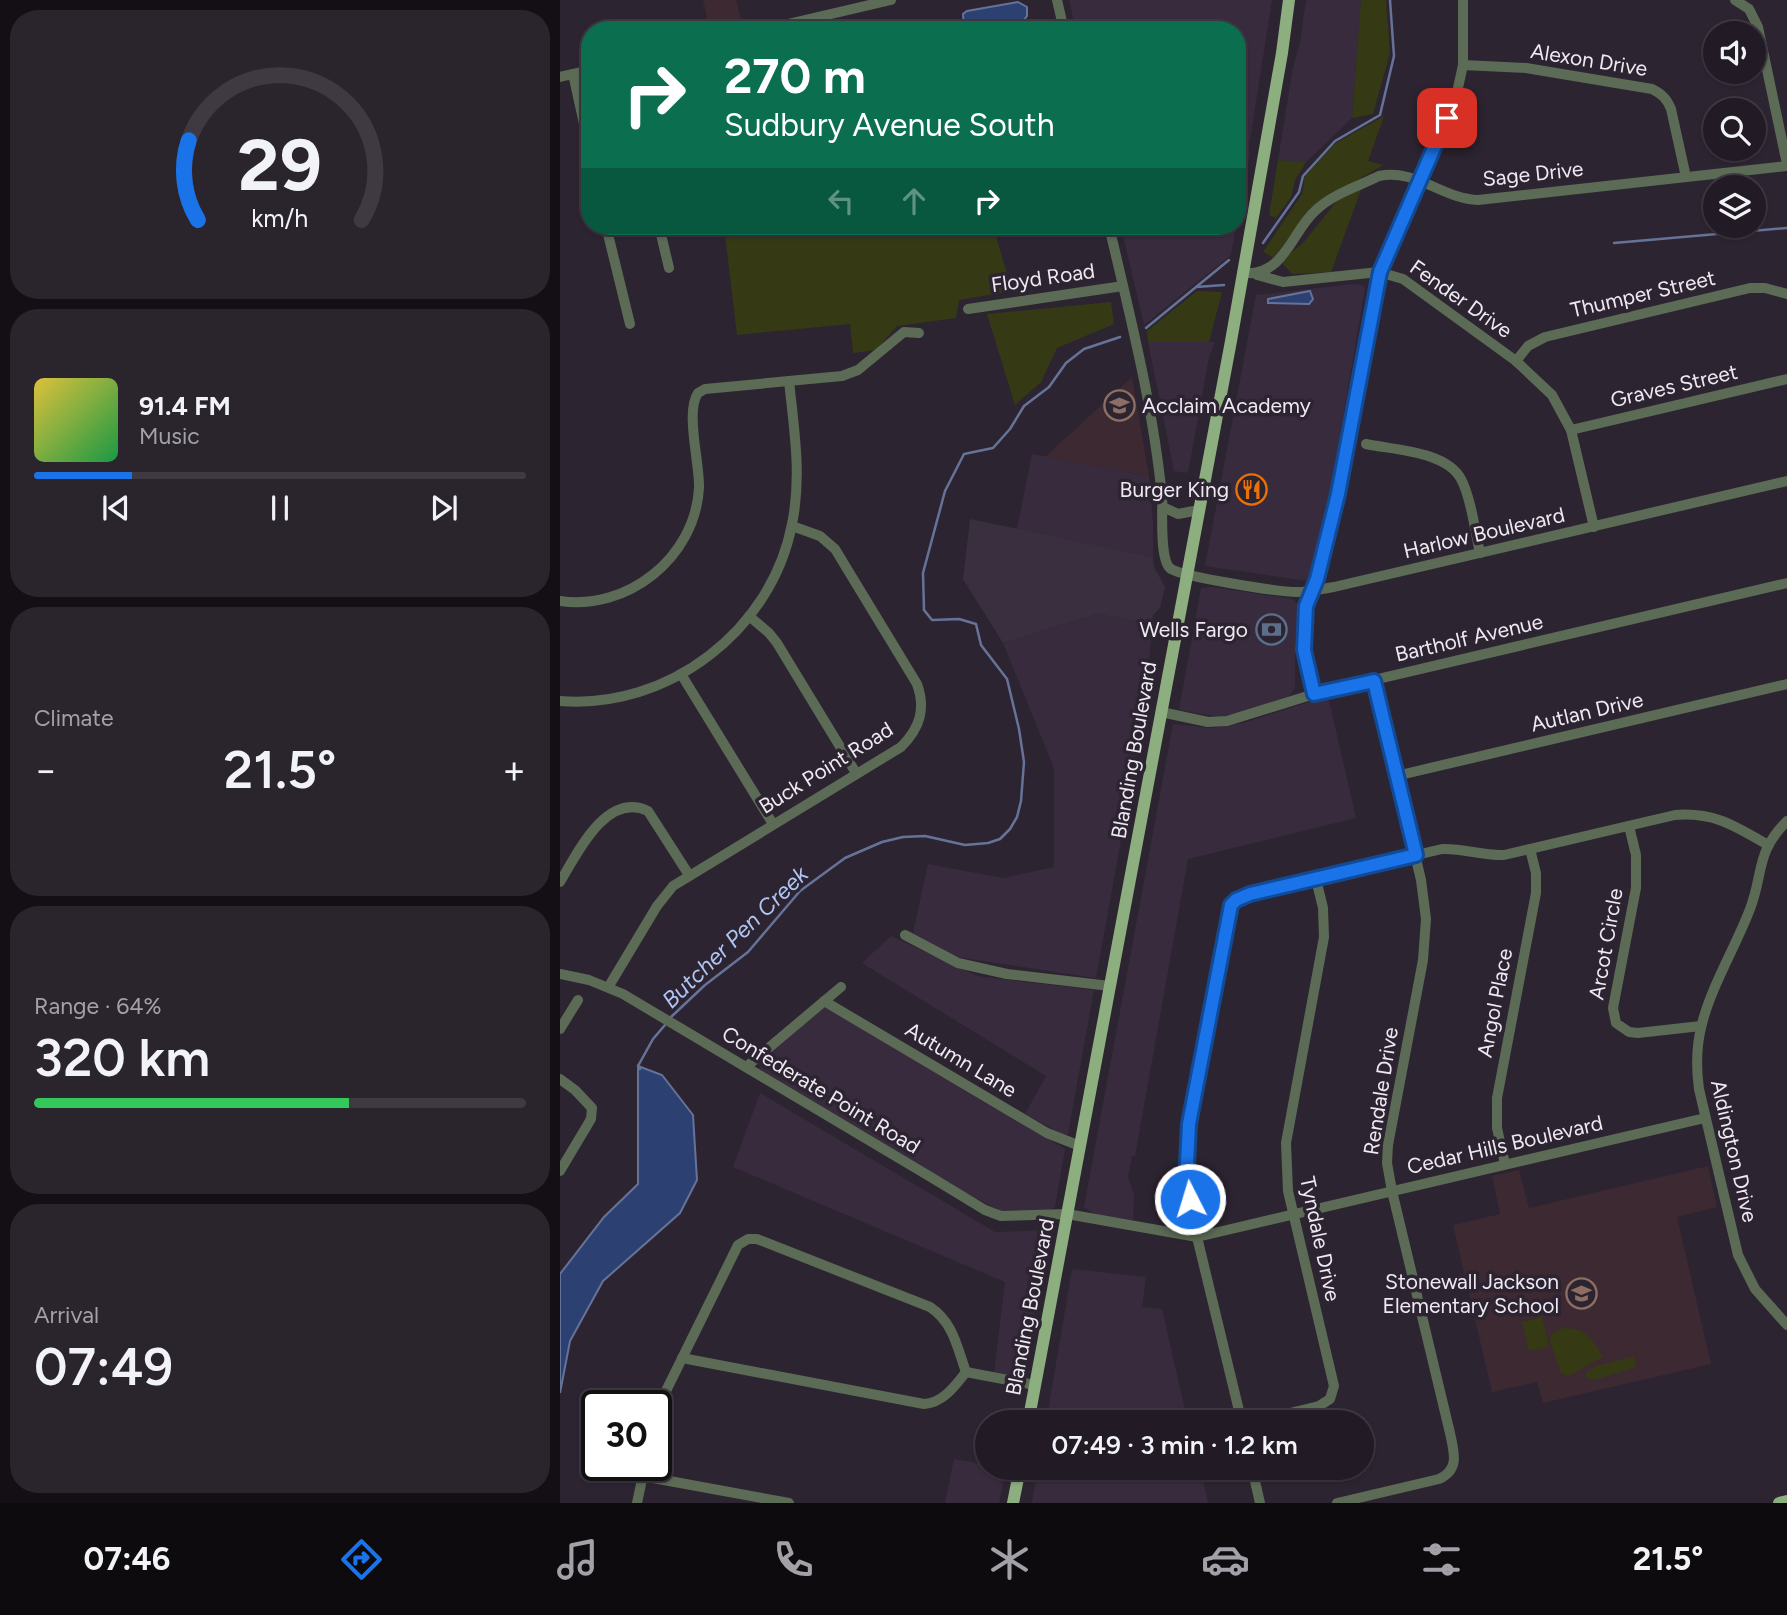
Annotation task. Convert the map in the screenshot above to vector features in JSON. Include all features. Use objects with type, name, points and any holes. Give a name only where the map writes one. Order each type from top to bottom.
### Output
[{"type":"main road","name":"Blanding Boulevard","points":[[1030,1410],[1199,510],[1282,53],[1289,0]]},
{"type":"main road","points":[[1013,1503],[1018,1480]]},
{"type":"main road","points":[[1780,1503],[1787,1501]]},
{"type":"street","points":[[801,21],[891,0]]},
{"type":"street","points":[[1057,0],[1062,21]]},
{"type":"street","points":[[1314,694],[1306,667],[1303,638],[1306,606],[1338,494],[1380,272],[1456,97],[1463,65],[1463,0]]},
{"type":"street","points":[[1735,0],[1749,9],[1758,27],[1787,165]]},
{"type":"street","name":"Alexon Drive","points":[[1463,65],[1526,68],[1652,89],[1659,93],[1671,109],[1686,177]]},
{"type":"street","points":[[560,77],[581,72]]},
{"type":"street","points":[[573,74],[581,111]]},
{"type":"street","name":"Sage Drive","points":[[1257,275],[1288,250],[1308,218],[1325,202],[1378,176],[1395,173],[1460,197],[1478,200],[1787,165]]},
{"type":"street","points":[[608,235],[630,324]]},
{"type":"street","points":[[661,235],[668,268]]},
{"type":"street","points":[[1111,235],[1154,426],[1163,507],[1165,561],[1171,569],[1187,573]]},
{"type":"street","name":"Fender Drive","points":[[1257,275],[1283,282],[1380,272],[1403,279],[1516,361],[1552,395],[1571,430],[1594,527]]},
{"type":"street","points":[[1242,273],[1257,275]]},
{"type":"street","name":"Floyd Road","points":[[968,309],[1123,286]]},
{"type":"street","name":"Thumper Street","points":[[1516,361],[1528,346],[1545,337],[1750,288],[1765,288],[1787,294]]},
{"type":"street","points":[[560,601],[592,602],[627,591],[656,573],[680,545],[690,526],[699,491],[692,406],[698,393],[705,389],[842,376],[858,370],[904,332],[919,333]]},
{"type":"street","name":"Graves Street","points":[[1571,430],[1787,379]]},
{"type":"street","points":[[560,701],[584,702],[624,696],[681,674],[715,652],[750,616],[778,569],[792,526],[798,470],[789,381]]},
{"type":"street","points":[[1366,444],[1438,458],[1454,469],[1464,488],[1480,553]]},
{"type":"street","name":"Harlow Boulevard","points":[[1187,573],[1274,590],[1312,590],[1787,481]]},
{"type":"street","points":[[1163,507],[1178,514],[1199,510]]},
{"type":"street","name":"Buck Point Road","points":[[609,986],[664,895],[689,875],[901,747],[910,739],[921,718],[921,694],[918,684],[835,548],[820,536],[792,526]]},
{"type":"street","name":"Bartholf Avenue","points":[[1161,712],[1208,722],[1227,722],[1314,694],[1787,583]]},
{"type":"street","points":[[750,616],[777,643],[856,773]]},
{"type":"street","points":[[681,674],[773,824]]},
{"type":"street","name":"Rendale Drive","points":[[1337,1503],[1438,1479],[1451,1471],[1454,1465],[1450,1433],[1387,1163],[1388,1145],[1426,942],[1424,900],[1416,855],[1374,681]]},
{"type":"street","name":"Autlan Drive","points":[[1396,776],[1787,684]]},
{"type":"street","points":[[560,882],[594,828],[606,818],[630,807],[640,807],[648,811],[689,875]]},
{"type":"street","points":[[1239,1410],[1197,1237],[1187,1182],[1189,1124],[1229,911],[1236,900],[1250,894],[1416,855],[1454,849],[1485,855],[1504,855],[1675,815],[1706,815],[1730,823],[1768,845]]},
{"type":"street","name":"Aldington Drive","points":[[1787,821],[1768,845],[1758,869],[1751,907],[1701,1026],[1697,1069],[1705,1118],[1738,1255],[1755,1289],[1787,1325]]},
{"type":"street","name":"Arcot Circle","points":[[1629,826],[1637,872],[1613,1008],[1616,1023],[1629,1032],[1638,1033],[1701,1026]]},
{"type":"street","name":"Angol Place","points":[[1505,1164],[1497,1128],[1497,1098],[1536,893],[1536,873],[1530,849]]},
{"type":"street","name":"Tyndale Drive","points":[[1303,1410],[1319,1406],[1329,1399],[1334,1386],[1286,1177],[1286,1143],[1324,937],[1323,908],[1316,879]]},
{"type":"street","points":[[905,935],[958,963],[1007,974],[1110,986]]},
{"type":"street","name":"Confederate Point Road","points":[[560,974],[609,986],[985,1210],[1006,1217],[1067,1214]]},
{"type":"street","points":[[746,1067],[841,987]]},
{"type":"street","points":[[560,1029],[578,1000]]},
{"type":"street","name":"Autumn Lane","points":[[824,1001],[1047,1133],[1080,1146]]},
{"type":"street","points":[[560,1079],[592,1108],[591,1119],[560,1171]]},
{"type":"street","name":"Cedar Hills Boulevard","points":[[1067,1214],[1197,1237],[1705,1118]]},
{"type":"street","points":[[666,1390],[738,1245],[748,1238],[757,1239],[930,1307],[938,1312],[951,1328],[965,1372]]},
{"type":"street","points":[[682,1359],[924,1404],[931,1404],[943,1397],[965,1372]]},
{"type":"street","points":[[965,1372],[1035,1385]]},
{"type":"street","points":[[672,1477],[789,1503]]},
{"type":"street","points":[[1255,1480],[1260,1503]]},
{"type":"street","points":[[637,1503],[642,1481]]},
{"type":"shaded area","points":[[703,0],[736,0],[741,21],[708,21]]},
{"type":"shaded area","points":[[1069,0],[1272,0],[1246,175],[1246,21],[1074,21]]},
{"type":"shaded area","points":[[1306,0],[1361,0],[1352,118],[1306,162],[1278,160],[1293,67],[1300,43]]},
{"type":"shaded area","points":[[1123,235],[1234,235],[1231,255],[1144,325]]},
{"type":"shaded area","points":[[1363,285],[1365,289],[1326,516],[1308,580],[1205,566],[1256,295]]},
{"type":"shaded area","points":[[1148,342],[1215,342],[1209,357],[1188,473],[1174,471]]},
{"type":"shaded area","name":"Acclaim Academy","points":[[1132,377],[1149,476],[1045,457]]},
{"type":"shaded area","points":[[1032,454],[1149,476],[1153,557],[1017,529]]},
{"type":"shaded area","points":[[970,519],[1153,557],[1154,567],[1165,587],[1160,608],[1153,615],[1152,624],[1098,614],[1003,643],[963,579]]},
{"type":"shaded area","points":[[1212,587],[1293,599],[1299,605],[1295,640],[1295,687],[1287,699],[1245,713],[1221,717],[1179,710],[1201,588]]},
{"type":"shaded area","points":[[1098,614],[1152,624],[1146,702],[1096,978],[957,957],[913,933],[928,864],[1003,878],[1054,867],[1054,768],[1003,643]]},
{"type":"shaded area","points":[[1328,696],[1356,818],[1188,859],[1135,1156],[1132,1156],[1128,1177],[1134,1195],[1133,1220],[1096,1215],[1084,1207],[1173,724],[1212,728],[1243,723]]},
{"type":"shaded area","points":[[891,936],[977,976],[1094,990],[1068,1134],[1064,1135],[1025,1114],[1046,1076],[862,963]]},
{"type":"shaded area","points":[[821,1008],[832,1008],[1065,1149],[1055,1207],[1051,1210],[1001,1211],[962,1191],[761,1070],[759,1063]]},
{"type":"shaded area","points":[[760,1093],[995,1232],[1050,1230],[1023,1375],[994,1373],[1005,1282],[733,1167]]},
{"type":"shaded area","name":"Stonewall Jackson Elementary School","points":[[1708,1166],[1717,1207],[1677,1217],[1711,1364],[1543,1403],[1537,1382],[1492,1392],[1453,1225],[1500,1214],[1492,1176],[1519,1170],[1529,1208]]},
{"type":"shaded area","points":[[1072,1269],[1146,1277],[1142,1307],[1162,1309],[1185,1410],[1048,1410]]},
{"type":"shaded area","points":[[954,1459],[975,1463],[975,1480],[1004,1480],[999,1503],[945,1503]]},
{"type":"shaded area","points":[[1036,1480],[1203,1480],[1208,1503],[1032,1503]]},
{"type":"green space","points":[[1361,0],[1386,0],[1390,53],[1373,114],[1352,118]]},
{"type":"green space","points":[[1384,116],[1368,161],[1383,165],[1310,208],[1274,258],[1263,252],[1302,194],[1305,175],[1336,143]]},
{"type":"green space","points":[[1278,160],[1306,162],[1295,180],[1291,197],[1276,218],[1269,215]]},
{"type":"green space","points":[[1362,187],[1331,272],[1292,274],[1283,264],[1283,259],[1303,243],[1337,201]]},
{"type":"green space","points":[[725,235],[996,235],[1012,291],[959,300],[956,318],[897,326],[876,350],[853,353],[850,324],[737,335]]},
{"type":"green space","points":[[1197,291],[1222,292],[1209,342],[1148,342],[1147,331]]},
{"type":"green space","points":[[1111,302],[1114,324],[1057,348],[1041,382],[1015,405],[987,314]]},
{"type":"green space","points":[[1542,1317],[1549,1347],[1529,1351],[1522,1322]]},
{"type":"green space","points":[[1564,1328],[1584,1332],[1603,1357],[1568,1376],[1561,1373],[1549,1339],[1555,1331]]},
{"type":"green space","points":[[1634,1356],[1636,1367],[1594,1380],[1586,1377],[1586,1372],[1596,1366]]},
{"type":"water","points":[[1018,2],[1027,7],[1027,16],[1021,21],[963,21],[963,14]]},
{"type":"water","points":[[1310,291],[1313,299],[1309,304],[1268,303],[1268,299]]},
{"type":"water","points":[[638,1066],[662,1075],[693,1115],[697,1180],[680,1213],[603,1281],[570,1341],[560,1393],[560,1274],[604,1217],[638,1184]]},
{"type":"waterway","points":[[1263,243],[1299,192],[1303,176],[1335,141],[1380,115],[1394,56],[1390,0]]},
{"type":"waterway","points":[[1614,243],[1787,228]]},
{"type":"waterway","points":[[1146,328],[1229,260]]},
{"type":"waterway","points":[[1196,287],[1224,285]]},
{"type":"waterway","name":"Butcher Pen Creek","points":[[671,1017],[705,985],[748,952],[800,891],[845,858],[882,842],[903,837],[925,836],[965,845],[1000,839],[1010,829],[1017,817],[1021,801],[1024,762],[1007,679],[981,645],[976,624],[959,619],[932,620],[924,610],[923,573],[945,491],[964,454],[993,448],[1010,429],[1024,406],[1049,387],[1066,363],[1084,349],[1120,337]]},
{"type":"waterway","name":"Butcher Pen Creek","points":[[640,1069],[638,1066],[653,1039],[665,1025]]},
{"type":"place","name":"Acclaim Academy","points":[[1119,406]]},
{"type":"place","name":"Burger King","points":[[1252,490]]},
{"type":"place","name":"Wells Fargo","points":[[1271,630]]},
{"type":"place","name":"Stonewall Jackson Elementary School","points":[[1582,1294]]},
{"type":"route","points":[[1190,1199],[1187,1182],[1189,1124],[1231,905],[1250,894],[1416,855],[1374,681],[1314,694],[1306,667],[1303,638],[1306,606],[1317,579],[1338,494],[1380,272],[1447,118]]}]
